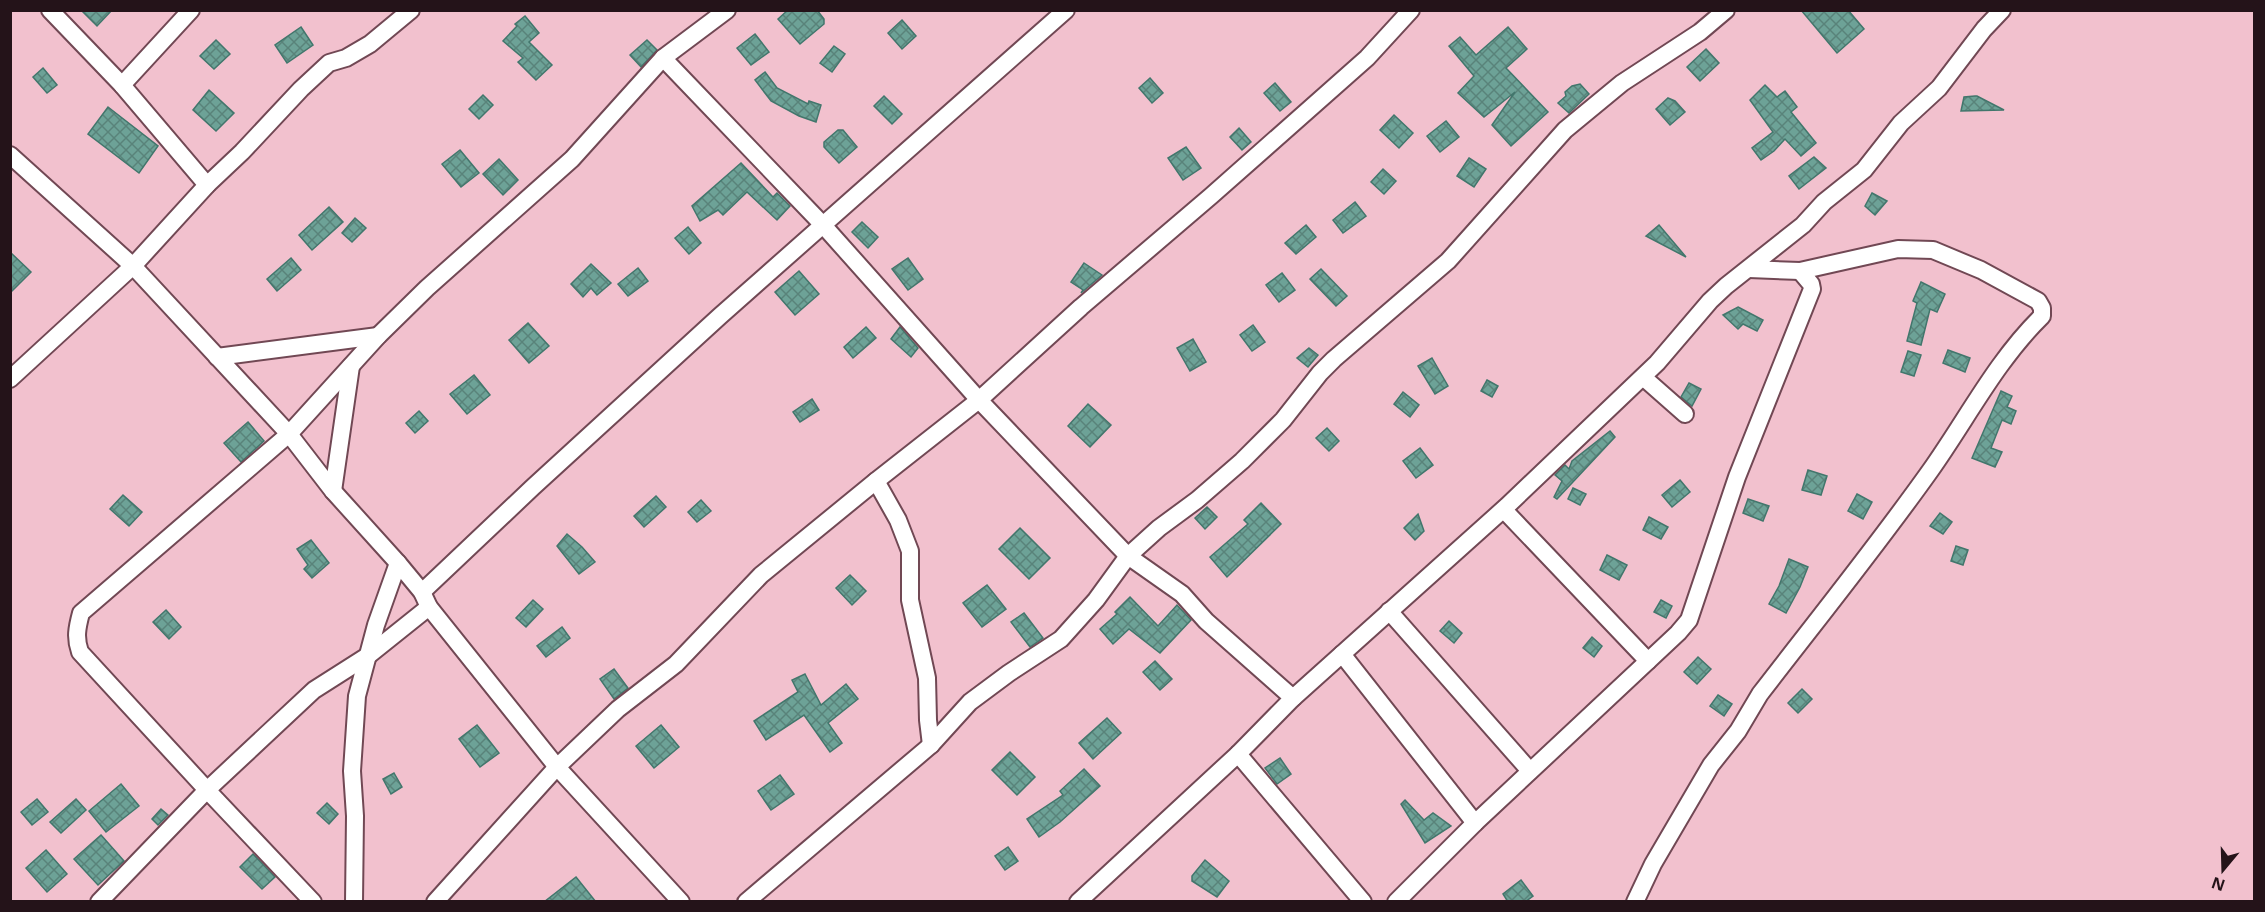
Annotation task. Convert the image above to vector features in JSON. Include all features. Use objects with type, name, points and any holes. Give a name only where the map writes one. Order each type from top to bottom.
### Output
[{"type":"street","points":[[50,10],[122,85],[207,185]]},
{"type":"street","points":[[122,85],[191,10]]},
{"type":"street","points":[[10,379],[134,267],[207,185],[329,63],[346,58],[370,44],[411,10]]},
{"type":"street","points":[[313,902],[80,652],[76,641],[76,629],[81,614],[289,434],[378,336],[427,288],[572,159],[663,58],[727,10]]},
{"type":"street","points":[[99,902],[207,790],[314,690],[369,655],[533,487],[823,225],[1066,10]]},
{"type":"street","points":[[435,902],[557,767],[618,709],[676,664],[761,575],[979,400],[1081,307],[1367,58],[1411,10]]},
{"type":"street","points":[[746,902],[931,745],[970,702],[1061,639],[1096,600],[1128,555],[1197,500],[1242,460],[1283,420],[1320,373],[1448,261],[1565,130],[1622,83],[1700,32],[1726,10]]},
{"type":"street","points":[[1078,902],[1238,754],[1293,698],[1503,510],[1657,363],[1710,301],[1726,286],[1803,225],[1824,202],[1864,170],[1901,123],[1940,88],[1984,29],[2002,10]]},
{"type":"street","points":[[663,58],[823,225],[979,400],[1128,555],[1182,594],[1206,621],[1293,698]]},
{"type":"street","points":[[10,155],[134,267],[289,434],[333,491],[399,563],[425,600],[557,767],[681,902]]},
{"type":"street","points":[[1635,902],[1653,864],[1711,765],[1732,741],[1760,694],[1929,472],[2019,339],[2042,316],[2042,308],[2038,301],[1981,270],[1933,250],[1898,249],[1800,271],[1749,269]]},
{"type":"street","points":[[1396,902],[1475,823],[1689,620],[1737,477],[1812,289],[1811,284],[1800,271]]},
{"type":"street","points":[[217,357],[378,336]]},
{"type":"street","points":[[333,491],[351,366]]},
{"type":"street","points":[[1643,376],[1685,414]]},
{"type":"street","points":[[876,481],[898,520],[910,551],[910,600],[927,678],[931,745]]},
{"type":"street","points":[[1503,510],[1648,661]]},
{"type":"street","points":[[354,902],[355,816],[352,771],[357,696],[376,625],[399,563]]},
{"type":"street","points":[[1389,611],[1530,771]]},
{"type":"street","points":[[1342,654],[1475,823]]},
{"type":"street","points":[[1238,754],[1363,902]]},
{"type":"building","points":[[81,10],[112,10],[97,26]]},
{"type":"building","points":[[788,10],[817,10],[824,19],[824,24],[800,44],[778,19]]},
{"type":"building","points":[[1801,10],[1848,10],[1864,29],[1837,53]]},
{"type":"building","points":[[525,16],[539,33],[529,42],[552,65],[536,80],[518,62],[523,58],[503,41],[517,26],[515,24]]},
{"type":"building","points":[[902,20],[916,36],[902,49],[888,33]]},
{"type":"building","points":[[301,27],[313,45],[287,63],[275,45]]},
{"type":"building","points":[[1508,27],[1527,49],[1506,68],[1548,112],[1511,146],[1492,125],[1515,92],[1484,117],[1458,93],[1474,76],[1449,46],[1460,37],[1476,55]]},
{"type":"building","points":[[755,34],[769,52],[751,65],[737,48]]},
{"type":"building","points":[[216,40],[230,54],[214,69],[200,56]]},
{"type":"building","points":[[647,40],[657,50],[641,67],[630,55]]},
{"type":"building","points":[[834,46],[845,54],[832,72],[820,63]]},
{"type":"building","points":[[1706,49],[1719,63],[1700,81],[1687,67]]},
{"type":"building","points":[[43,68],[57,85],[47,93],[33,77]]},
{"type":"building","points":[[765,72],[777,88],[808,104],[809,101],[821,105],[816,122],[771,101],[755,80]]},
{"type":"building","points":[[1150,78],[1163,93],[1152,103],[1139,88]]},
{"type":"building","points":[[1275,83],[1291,102],[1280,111],[1264,93]]},
{"type":"building","points":[[1580,84],[1589,94],[1569,113],[1558,103],[1566,96],[1565,92],[1572,86]]},
{"type":"building","points":[[1765,85],[1777,97],[1785,91],[1797,107],[1791,112],[1816,143],[1801,156],[1785,139],[1761,160],[1752,148],[1773,132],[1750,100]]},
{"type":"building","points":[[209,90],[234,113],[216,131],[193,110]]},
{"type":"building","points":[[483,95],[493,105],[479,119],[469,109]]},
{"type":"building","points":[[884,96],[902,114],[892,124],[874,106]]},
{"type":"building","points":[[1977,96],[2004,110],[1961,111],[1964,97]]},
{"type":"building","points":[[1668,98],[1675,101],[1685,112],[1670,125],[1656,109]]},
{"type":"building","points":[[108,107],[158,146],[139,173],[88,134]]},
{"type":"building","points":[[1394,115],[1413,133],[1399,148],[1380,130]]},
{"type":"building","points":[[1446,121],[1459,137],[1440,152],[1427,136]]},
{"type":"building","points":[[1239,128],[1251,142],[1242,150],[1230,137]]},
{"type":"building","points":[[838,130],[843,130],[857,147],[839,163],[824,147],[824,142]]},
{"type":"building","points":[[1186,147],[1201,168],[1183,180],[1168,158]]},
{"type":"building","points":[[460,150],[479,173],[461,187],[442,164]]},
{"type":"building","points":[[1814,157],[1826,168],[1799,189],[1789,176]]},
{"type":"building","points":[[1469,158],[1486,169],[1474,187],[1457,176]]},
{"type":"building","points":[[499,159],[518,180],[503,195],[483,174]]},
{"type":"building","points":[[741,163],[773,197],[777,193],[790,206],[777,220],[747,192],[723,215],[718,210],[700,221],[692,206]]},
{"type":"building","points":[[1383,169],[1396,181],[1384,194],[1371,182]]},
{"type":"building","points":[[1872,193],[1887,201],[1875,215],[1865,206]]},
{"type":"building","points":[[1355,202],[1366,216],[1343,233],[1333,220]]},
{"type":"building","points":[[329,207],[343,222],[312,250],[299,235]]},
{"type":"building","points":[[355,218],[366,228],[352,242],[342,233]]},
{"type":"building","points":[[862,222],[878,237],[868,248],[852,232]]},
{"type":"building","points":[[1306,225],[1316,237],[1296,254],[1285,243]]},
{"type":"building","points":[[1659,225],[1686,257],[1646,236]]},
{"type":"building","points":[[688,227],[701,243],[689,254],[675,238]]},
{"type":"building","points":[[10,252],[31,272],[10,293]]},
{"type":"building","points":[[291,258],[301,270],[277,291],[267,279]]},
{"type":"building","points":[[908,258],[923,279],[908,290],[892,269]]},
{"type":"building","points":[[1084,263],[1102,275],[1081,293],[1083,290],[1071,282]]},
{"type":"building","points":[[591,264],[611,283],[597,295],[591,288],[583,297],[571,284]]},
{"type":"building","points":[[638,268],[648,281],[628,296],[618,284]]},
{"type":"building","points":[[1321,269],[1347,296],[1336,306],[1310,279]]},
{"type":"building","points":[[799,271],[819,294],[795,315],[775,292]]},
{"type":"building","points":[[1282,273],[1295,290],[1279,302],[1266,285]]},
{"type":"building","points":[[1921,282],[1945,294],[1937,312],[1930,309],[1921,345],[1907,341],[1917,303],[1913,301]]},
{"type":"building","points":[[1738,307],[1763,320],[1757,331],[1743,324],[1738,329],[1723,315]]},
{"type":"building","points":[[528,323],[549,346],[529,363],[509,340]]},
{"type":"building","points":[[1253,325],[1265,342],[1252,351],[1240,335]]},
{"type":"building","points":[[866,327],[876,338],[853,358],[844,347]]},
{"type":"building","points":[[900,327],[918,348],[911,357],[891,339]]},
{"type":"building","points":[[1193,339],[1206,362],[1190,371],[1177,348]]},
{"type":"building","points":[[1309,348],[1318,355],[1308,367],[1297,358]]},
{"type":"building","points":[[1948,350],[1970,358],[1965,372],[1943,363]]},
{"type":"building","points":[[1908,351],[1921,355],[1914,376],[1901,372]]},
{"type":"building","points":[[1432,358],[1448,386],[1435,394],[1418,366]]},
{"type":"building","points":[[474,375],[490,395],[467,414],[450,394]]},
{"type":"building","points":[[1487,380],[1498,386],[1492,397],[1481,391]]},
{"type":"building","points":[[1689,383],[1701,389],[1692,406],[1681,397]]},
{"type":"building","points":[[2001,391],[2012,396],[2007,407],[2016,411],[2011,424],[2002,420],[1991,448],[2002,452],[1995,467],[1972,458]]},
{"type":"building","points":[[1403,392],[1419,405],[1410,417],[1394,404]]},
{"type":"building","points":[[812,399],[819,410],[800,422],[793,412]]},
{"type":"building","points":[[1088,404],[1111,425],[1090,447],[1068,426]]},
{"type":"building","points":[[419,411],[428,421],[415,433],[406,423]]},
{"type":"building","points":[[248,422],[264,441],[241,462],[224,443]]},
{"type":"building","points":[[1327,428],[1339,441],[1329,451],[1316,438]]},
{"type":"building","points":[[1610,431],[1615,437],[1557,499],[1554,497],[1562,481],[1555,475],[1565,465],[1569,469],[1572,461]]},
{"type":"building","points":[[1420,448],[1433,465],[1416,478],[1403,461]]},
{"type":"building","points":[[1808,470],[1827,476],[1821,495],[1802,490]]},
{"type":"building","points":[[1680,480],[1690,492],[1672,507],[1662,495]]},
{"type":"building","points":[[1573,488],[1586,494],[1580,505],[1568,499]]},
{"type":"building","points":[[1857,494],[1872,502],[1863,519],[1848,511]]},
{"type":"building","points":[[123,495],[142,512],[129,526],[110,509]]},
{"type":"building","points":[[656,496],[666,507],[644,527],[634,516]]},
{"type":"building","points":[[1748,499],[1769,506],[1763,521],[1743,513]]},
{"type":"building","points":[[701,500],[711,511],[697,522],[688,512]]},
{"type":"building","points":[[1261,503],[1281,524],[1227,577],[1210,557],[1248,524],[1244,520]]},
{"type":"building","points":[[1207,507],[1217,517],[1205,529],[1195,518]]},
{"type":"building","points":[[1940,513],[1952,522],[1943,534],[1930,526]]},
{"type":"building","points":[[1418,514],[1424,531],[1415,540],[1404,528]]},
{"type":"building","points":[[1649,517],[1668,527],[1661,539],[1643,530]]},
{"type":"building","points":[[1020,528],[1050,558],[1029,579],[999,549]]},
{"type":"building","points":[[567,534],[595,562],[579,574],[557,546]]},
{"type":"building","points":[[311,540],[329,563],[312,578],[304,569],[308,565],[297,549]]},
{"type":"building","points":[[1956,546],[1968,550],[1963,565],[1951,561]]},
{"type":"building","points":[[1607,555],[1627,565],[1619,580],[1600,570]]},
{"type":"building","points":[[1789,559],[1808,567],[1786,613],[1769,604],[1779,586]]},
{"type":"building","points":[[850,575],[866,591],[852,605],[836,588]]},
{"type":"building","points":[[987,585],[1006,609],[982,627],[963,603]]},
{"type":"building","points":[[1130,597],[1158,626],[1177,605],[1191,620],[1160,653],[1129,629],[1113,644],[1100,629],[1117,614],[1115,612]]},
{"type":"building","points":[[533,600],[543,609],[526,627],[516,618]]},
{"type":"building","points":[[1661,600],[1672,606],[1666,618],[1654,612]]},
{"type":"building","points":[[166,610],[181,627],[169,639],[153,622]]},
{"type":"building","points":[[1024,613],[1043,638],[1030,647],[1011,622]]},
{"type":"building","points":[[1449,621],[1462,633],[1454,643],[1440,631]]},
{"type":"building","points":[[562,627],[570,638],[546,657],[537,646]]},
{"type":"building","points":[[1592,637],[1602,646],[1594,657],[1583,648]]},
{"type":"building","points":[[1698,657],[1711,669],[1697,684],[1684,672]]},
{"type":"building","points":[[1155,661],[1172,679],[1160,690],[1143,672]]},
{"type":"building","points":[[614,669],[628,688],[614,699],[600,679]]},
{"type":"building","points":[[805,674],[821,705],[846,684],[858,699],[828,723],[842,743],[830,752],[804,715],[766,740],[754,721],[798,692],[792,680]]},
{"type":"building","points":[[1802,689],[1812,699],[1798,713],[1788,703]]},
{"type":"building","points":[[1718,695],[1732,704],[1724,716],[1710,706]]},
{"type":"building","points":[[1107,718],[1121,733],[1093,759],[1079,743]]},
{"type":"building","points":[[477,725],[499,753],[480,767],[459,739]]},
{"type":"building","points":[[661,725],[679,747],[654,768],[636,746]]},
{"type":"building","points":[[1010,752],[1035,777],[1017,795],[992,770]]},
{"type":"building","points":[[1280,758],[1291,774],[1277,784],[1265,768]]},
{"type":"building","points":[[1084,769],[1100,786],[1060,822],[1039,837],[1027,819],[1063,795],[1060,791]]},
{"type":"building","points":[[394,773],[402,787],[391,794],[383,779]]},
{"type":"building","points":[[780,775],[794,794],[771,810],[758,791]]},
{"type":"building","points":[[121,784],[139,806],[106,832],[89,811]]},
{"type":"building","points":[[37,799],[48,812],[32,825],[21,812]]},
{"type":"building","points":[[76,799],[86,810],[61,833],[50,822]]},
{"type":"building","points":[[1405,800],[1424,820],[1433,813],[1451,826],[1425,843],[1401,804]]},
{"type":"building","points":[[327,803],[338,814],[329,824],[317,813]]},
{"type":"building","points":[[161,809],[168,815],[158,825],[152,819]]},
{"type":"building","points":[[101,835],[124,861],[98,885],[74,859]]},
{"type":"building","points":[[1008,847],[1018,861],[1005,870],[995,856]]},
{"type":"building","points":[[46,850],[67,874],[47,892],[26,868]]},
{"type":"building","points":[[253,854],[275,877],[262,889],[240,867]]},
{"type":"building","points":[[1205,860],[1229,881],[1217,897],[1192,881],[1192,876]]},
{"type":"building","points":[[576,877],[596,902],[544,902]]},
{"type":"building","points":[[1521,880],[1533,896],[1525,902],[1508,902],[1503,894]]}]
